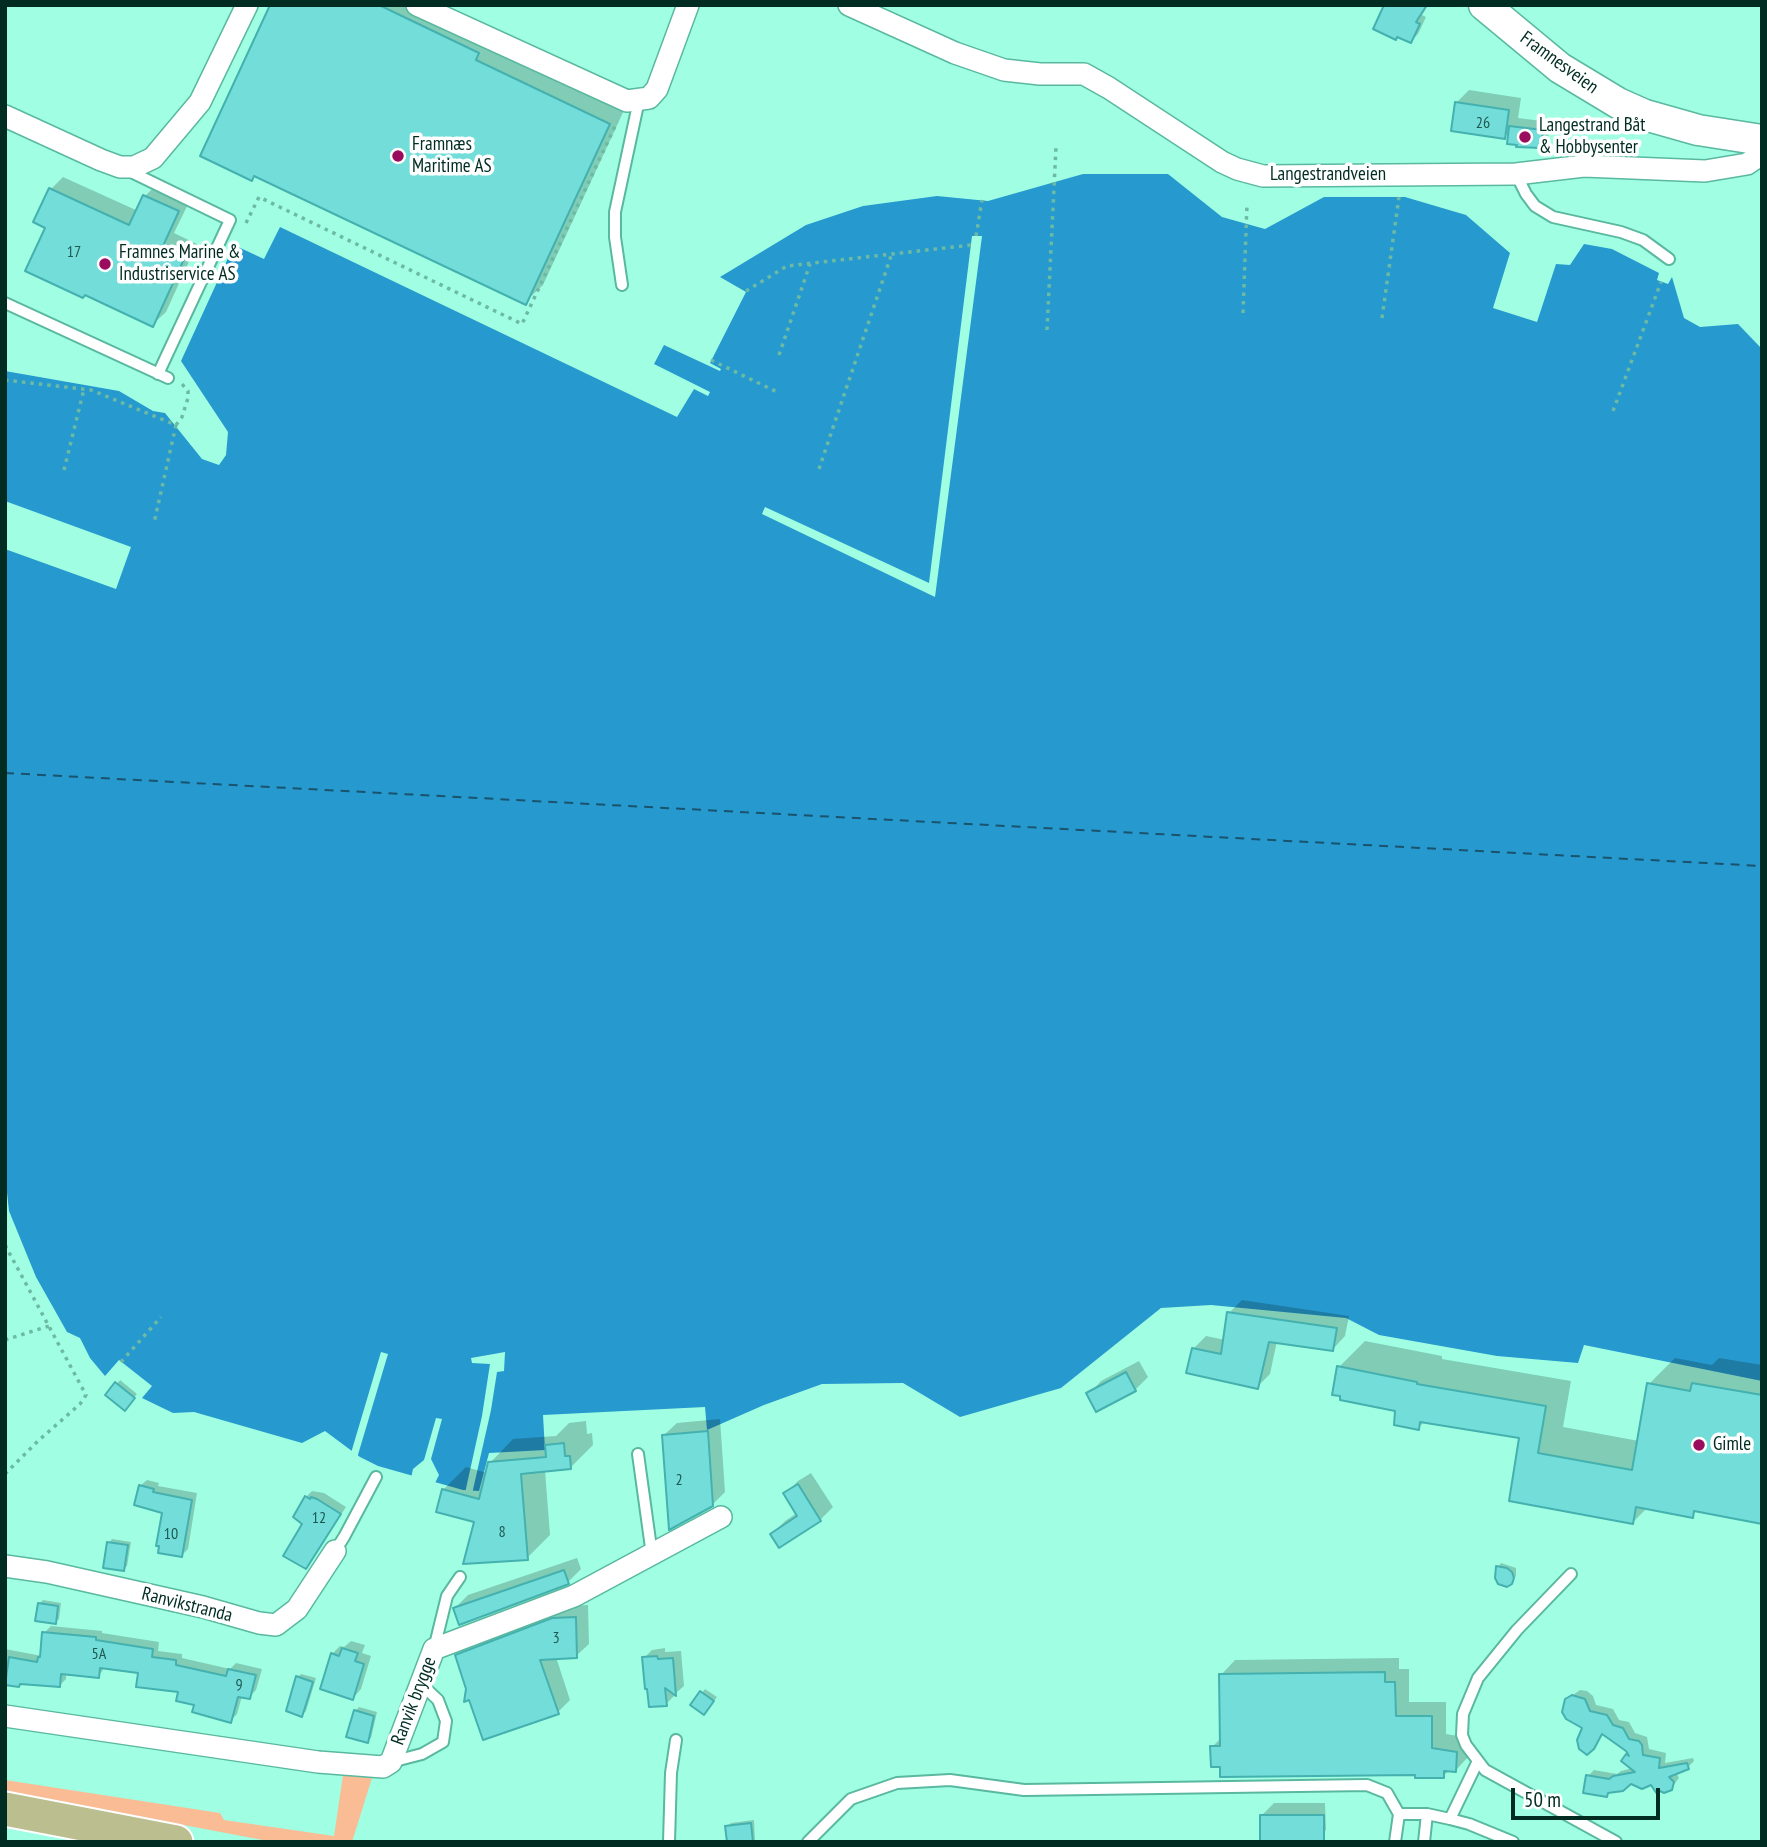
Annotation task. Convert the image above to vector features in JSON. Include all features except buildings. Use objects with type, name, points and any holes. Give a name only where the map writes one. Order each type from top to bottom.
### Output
[{"type":"main road","name":"Framnesveien","points":[[1484,5],[1560,68],[1618,103],[1646,115],[1698,130],[1762,140]]},
{"type":"main road","points":[[5,1809],[176,1842]]},
{"type":"street","points":[[5,116],[120,167],[134,167],[153,158],[200,102],[247,5]]},
{"type":"street","points":[[416,5],[633,100],[649,98],[657,89],[688,5]]},
{"type":"street","name":"Langestrandveien","points":[[849,5],[996,68],[1021,73],[1084,74],[1204,152],[1237,169],[1263,176],[1516,174],[1584,166],[1705,171],[1747,164],[1762,154]]},
{"type":"street","name":"Ranvik brygge","points":[[5,1716],[318,1762],[383,1768],[391,1762],[434,1649],[574,1596],[721,1517]]},
{"type":"street","name":"Ranvikstranda","points":[[5,1566],[60,1575],[276,1625],[297,1609],[335,1551]]},
{"type":"lane","points":[[622,285],[615,237],[615,212],[633,100]]},
{"type":"lane","points":[[5,303],[163,376],[230,220],[120,167]]},
{"type":"lane","points":[[1516,174],[1535,206],[1553,217],[1621,232],[1643,240],[1670,259]]},
{"type":"lane","points":[[638,1454],[652,1555]]},
{"type":"lane","points":[[335,1551],[376,1477]]},
{"type":"lane","points":[[1571,1574],[1517,1630],[1478,1678],[1463,1714],[1461,1726],[1466,1745],[1477,1763],[1497,1778],[1616,1842]]},
{"type":"lane","points":[[434,1649],[447,1596],[460,1577]]},
{"type":"lane","points":[[391,1762],[422,1754],[443,1742],[446,1721],[438,1700],[421,1684]]},
{"type":"lane","points":[[669,1842],[671,1773],[676,1740]]},
{"type":"lane","points":[[1450,1819],[1477,1763]]},
{"type":"lane","points":[[808,1842],[851,1799],[897,1783],[950,1780],[1024,1790],[1367,1785],[1387,1793],[1399,1814],[1395,1842]]},
{"type":"lane","points":[[1399,1814],[1427,1814],[1450,1819],[1513,1842]]},
{"type":"lane","points":[[1424,1842],[1427,1814]]},
{"type":"path","points":[[230,220],[244,228],[259,197],[522,324],[633,100]]},
{"type":"path","points":[[1047,330],[1056,146]]},
{"type":"path","points":[[1382,318],[1399,197]]},
{"type":"path","points":[[976,236],[982,200]]},
{"type":"path","points":[[1243,313],[1247,205]]},
{"type":"path","points":[[746,291],[787,266],[971,245]]},
{"type":"path","points":[[819,469],[892,253]]},
{"type":"path","points":[[779,355],[810,263]]},
{"type":"path","points":[[1613,411],[1661,282]]},
{"type":"path","points":[[711,360],[777,392]]},
{"type":"path","points":[[154,523],[176,425],[187,407],[188,391],[183,385],[163,376]]},
{"type":"path","points":[[5,380],[91,390],[176,425]]},
{"type":"path","points":[[64,470],[84,389]]},
{"type":"path","points":[[5,1245],[86,1395],[80,1404],[5,1474]]},
{"type":"path","points":[[121,1362],[161,1317]]},
{"type":"path","points":[[5,1340],[48,1326]]},
{"type":"shaded area","points":[[343,1775],[372,1778],[352,1842],[273,1842],[5,1791],[5,1780],[220,1813],[224,1820],[334,1836]]},
{"type":"water","points":[[1083,174],[1168,174],[1222,217],[1265,229],[1324,197],[1405,197],[1466,215],[1510,253],[1493,308],[1537,322],[1556,264],[1570,265],[1584,244],[1612,249],[1659,273],[1657,280],[1668,284],[1672,277],[1684,318],[1700,327],[1738,324],[1762,349],[1762,1381],[1584,1345],[1578,1363],[1497,1356],[1379,1335],[1346,1318],[1211,1305],[1161,1308],[1061,1388],[960,1417],[903,1383],[822,1384],[707,1430],[705,1407],[543,1415],[545,1450],[489,1453],[479,1491],[463,1490],[378,1466],[360,1457],[325,1431],[302,1443],[194,1412],[173,1413],[142,1398],[152,1386],[119,1360],[105,1376],[90,1358],[80,1338],[67,1332],[36,1277],[9,1211],[5,1174],[5,549],[116,589],[131,547],[5,501],[5,371],[119,391],[153,411],[165,413],[202,459],[219,465],[226,455],[228,432],[181,361],[234,245],[264,259],[280,227],[677,417],[694,389],[708,396],[710,392],[654,364],[664,345],[720,371],[721,369],[710,363],[746,292],[720,277],[806,225],[863,206],[937,196],[988,201]]},
{"type":"pier","points":[[972,236],[982,236],[935,597],[762,514],[765,507],[929,583]]},
{"type":"pier","points":[[381,1352],[388,1354],[357,1458],[351,1453]]},
{"type":"pier","points":[[505,1352],[504,1371],[497,1372],[472,1494],[465,1493],[490,1364],[472,1363],[471,1358]]},
{"type":"pier","points":[[436,1418],[442,1419],[431,1459],[439,1475],[435,1483],[411,1478],[413,1469],[424,1460]]},
{"type":"ferry route","points":[[5,773],[1762,866]]},
{"type":"place","name":"Langestrand Båt & Hobbysenter","points":[[1525,137]]},
{"type":"place","name":"Framnæs Maritime AS","points":[[398,156]]},
{"type":"place","name":"Framnes Marine & Industriservice AS","points":[[105,264]]},
{"type":"place","name":"Gimle","points":[[1699,1445]]}]
